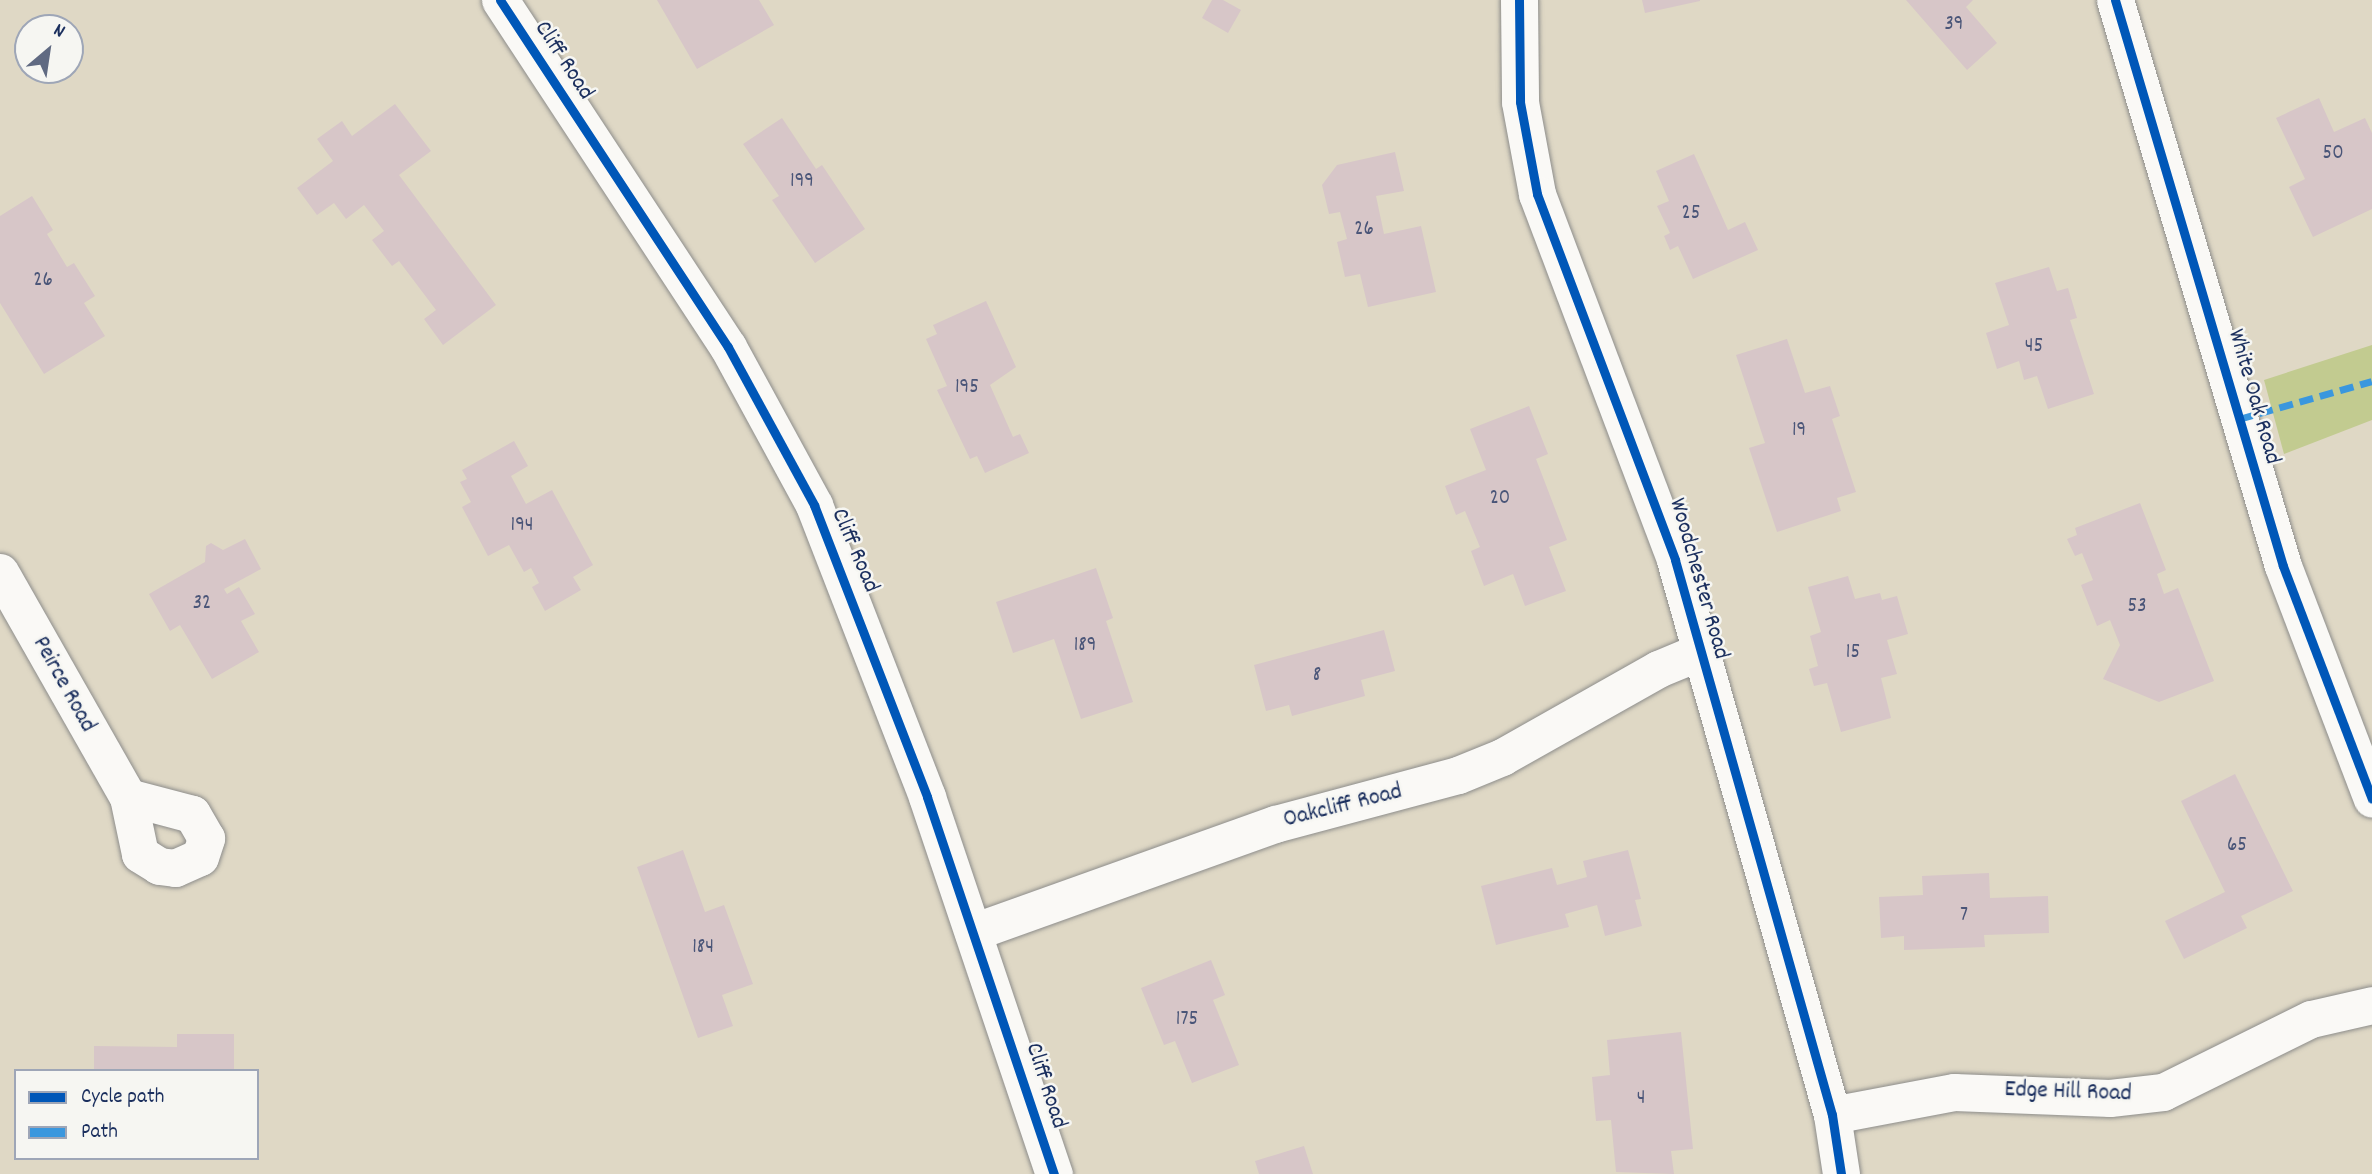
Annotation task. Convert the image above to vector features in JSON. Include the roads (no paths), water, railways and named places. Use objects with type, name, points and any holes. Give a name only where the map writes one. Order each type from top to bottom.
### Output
[{"type":"street","name":"Cliff Road","points":[[500,0],[727,347],[798,471],[861,616],[973,932],[1054,1174]]},
{"type":"street","name":"Woodchester Road","points":[[1519,0],[1520,102],[1537,194],[1563,273],[1655,499],[1832,1115],[1841,1174]]},
{"type":"street","name":"White Oak Road","points":[[2115,0],[2286,576],[2372,799]]},
{"type":"street","name":"Peirce Road","points":[[0,572],[128,797]]},
{"type":"street","name":"Oakcliff Road","points":[[973,932],[1275,824],[1393,796],[1458,775],[1502,757],[1658,669],[1699,652]]},
{"type":"street","name":"Edge Hill Road","points":[[1832,1115],[1954,1092],[2110,1098],[2163,1092],[2301,1023],[2372,1005]]}]
